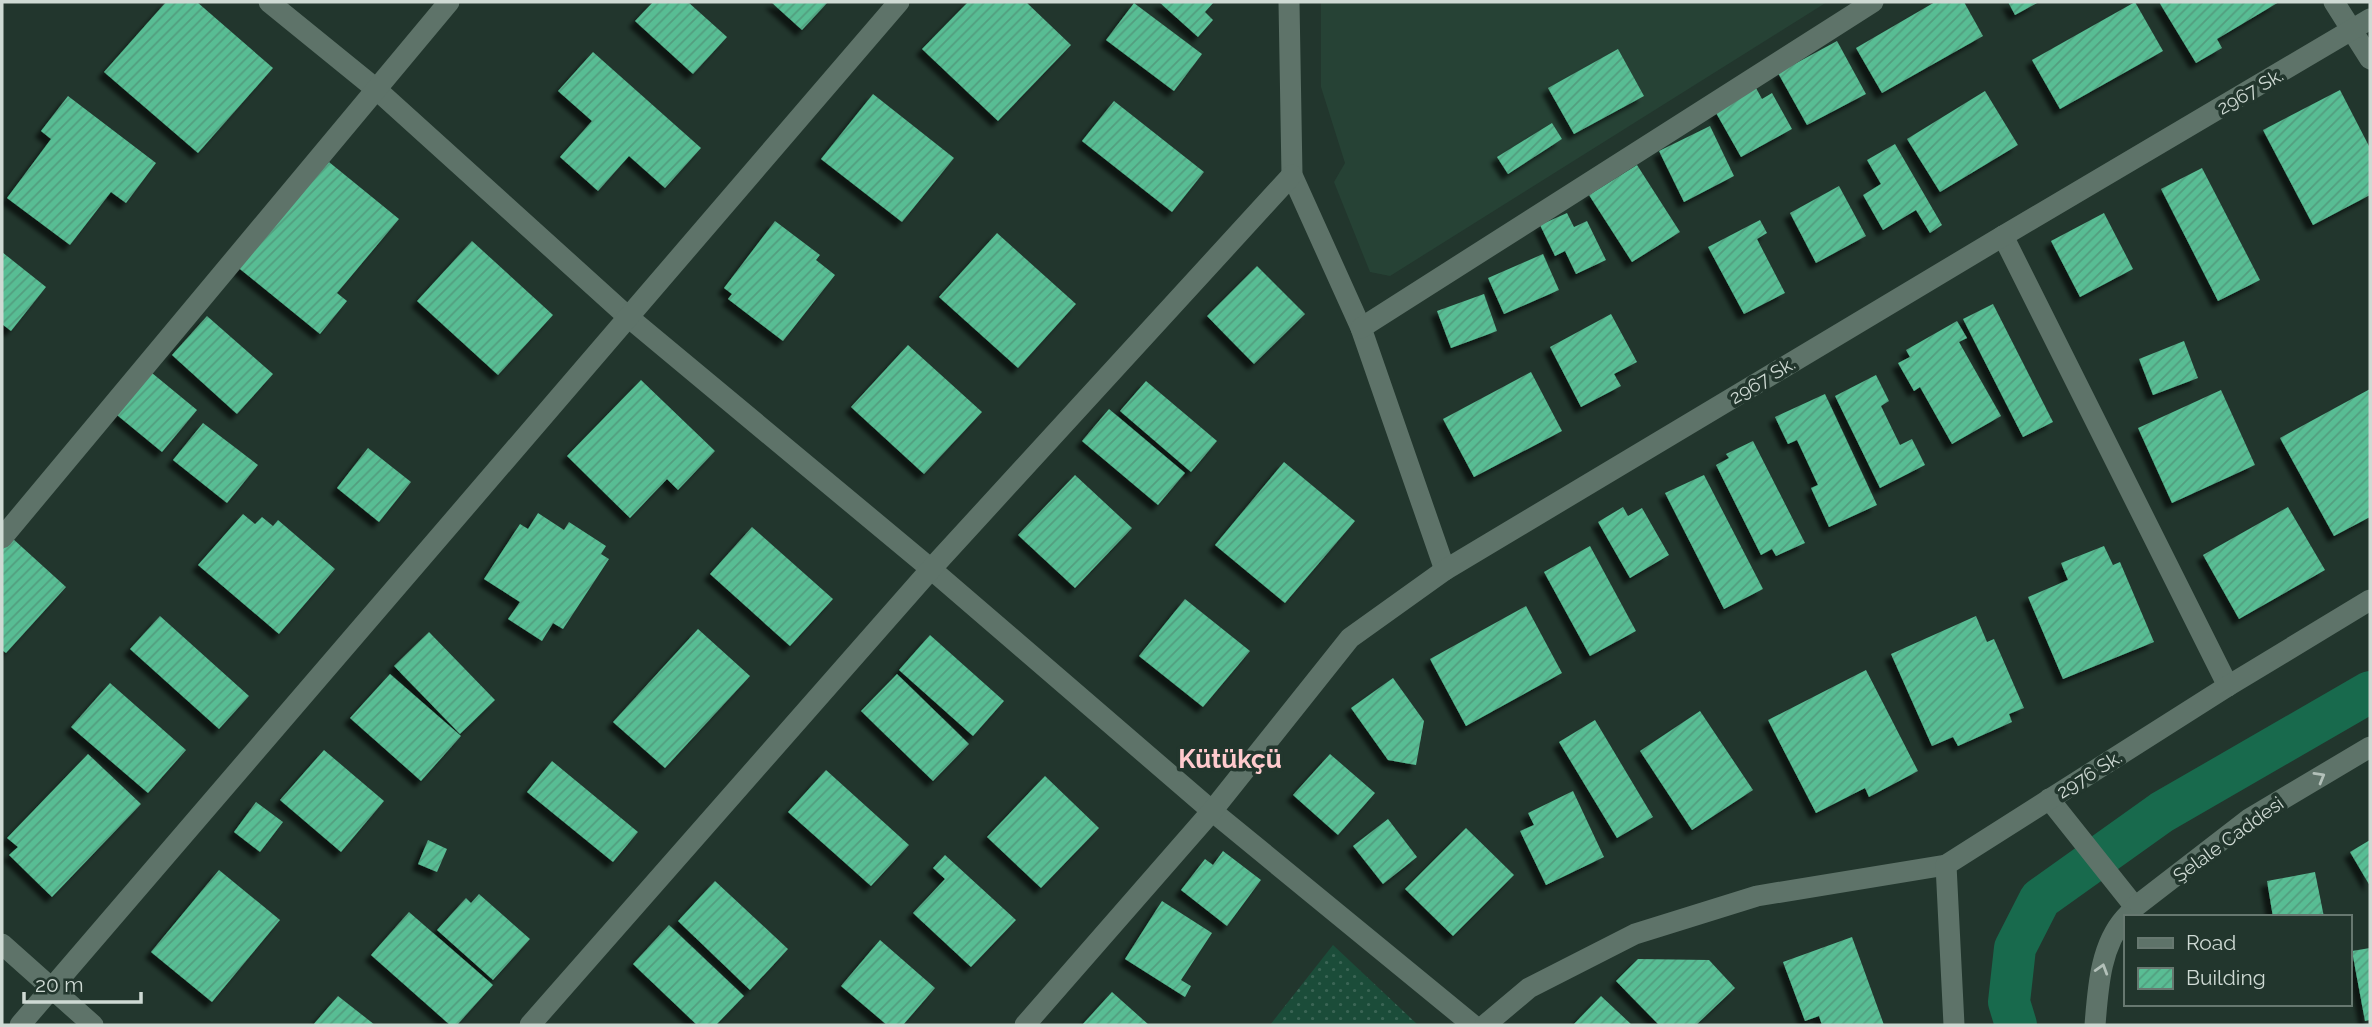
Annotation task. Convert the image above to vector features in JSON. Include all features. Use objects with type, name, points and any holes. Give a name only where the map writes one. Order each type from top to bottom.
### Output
[{"type":"street","points":[[269,2],[376,89],[627,316],[931,569],[1212,811],[1473,1025]]},
{"type":"street","points":[[2,538],[449,2]]},
{"type":"street","points":[[20,1025],[899,2]]},
{"type":"street","points":[[1289,2],[1292,175],[1361,328],[1445,570]]},
{"type":"street","points":[[1361,328],[1872,2]]},
{"type":"street","points":[[2334,2],[2370,59]]},
{"type":"street","name":"2967 Sk.","points":[[1025,1025],[1212,811],[1350,638],[1445,570],[2370,19]]},
{"type":"street","points":[[530,1025],[931,569],[1292,175]]},
{"type":"street","points":[[2003,236],[2228,685]]},
{"type":"street","name":"2976 Sk.","points":[[1946,865],[2228,685],[2370,600]]},
{"type":"street","name":"Şelale Caddesi","points":[[2129,914],[2249,819],[2370,747]]},
{"type":"street","points":[[2049,799],[2105,869],[2129,914]]},
{"type":"street","points":[[1485,1025],[1529,988],[1635,934],[1757,896],[1946,865],[1954,1025]]},
{"type":"street","name":"Şelale Caddesi","points":[[2095,1025],[2099,981],[2115,930],[2124,920]]},
{"type":"street","points":[[2,944],[93,1025]]},
{"type":"shaded area","points":[[1321,2],[1827,2],[1390,276],[1370,272],[1334,182],[1345,163],[1321,87]]},
{"type":"shaded area","points":[[1333,945],[1418,1025],[1270,1025]]},
{"type":"building","points":[[166,2],[197,2],[273,68],[198,153],[104,72]]},
{"type":"building","points":[[653,2],[688,2],[727,37],[693,74],[635,21]]},
{"type":"building","points":[[771,2],[828,2],[802,30]]},
{"type":"building","points":[[968,2],[1026,2],[1071,45],[998,121],[922,49]]},
{"type":"building","points":[[1159,2],[1214,2],[1205,12],[1213,20],[1198,37]]},
{"type":"building","points":[[1935,2],[1964,2],[1983,36],[1882,93],[1856,48]]},
{"type":"building","points":[[2008,2],[2039,2],[2015,15]]},
{"type":"building","points":[[2135,2],[2163,51],[2060,109],[2032,60]]},
{"type":"building","points":[[2159,2],[2279,2],[2217,39],[2222,48],[2196,63]]},
{"type":"building","points":[[1134,3],[1202,54],[1174,91],[1106,40]]},
{"type":"building","points":[[1837,41],[1866,94],[1807,125],[1778,73]]},
{"type":"building","points":[[1618,49],[1644,96],[1574,134],[1548,88]]},
{"type":"building","points":[[593,52],[701,148],[665,188],[629,156],[598,191],[560,157],[592,121],[558,91]]},
{"type":"building","points":[[1756,88],[1762,99],[1772,93],[1792,129],[1741,157],[1715,111]]},
{"type":"building","points":[[2340,90],[2370,148],[2370,195],[2313,225],[2263,130]]},
{"type":"building","points":[[1985,91],[2018,145],[1940,192],[1907,139]]},
{"type":"building","points":[[873,94],[954,158],[902,222],[821,159]]},
{"type":"building","points":[[68,96],[156,163],[126,203],[111,192],[70,245],[7,198],[51,139],[41,131]]},
{"type":"building","points":[[1114,101],[1204,172],[1172,212],[1082,141]]},
{"type":"building","points":[[1552,123],[1562,139],[1508,174],[1497,157]]},
{"type":"building","points":[[1710,126],[1734,176],[1684,202],[1659,151]]},
{"type":"building","points":[[1895,144],[1942,225],[1930,233],[1916,210],[1883,230],[1863,195],[1881,184],[1867,160]]},
{"type":"building","points":[[329,162],[399,219],[337,293],[347,301],[320,334],[235,265]]},
{"type":"building","points":[[1637,165],[1680,232],[1632,262],[1589,195]]},
{"type":"building","points":[[2202,168],[2260,280],[2218,301],[2161,189]]},
{"type":"building","points":[[1839,186],[1866,236],[1816,263],[1790,213]]},
{"type":"building","points":[[1567,213],[1574,227],[1587,221],[1606,260],[1576,274],[1565,251],[1555,256],[1540,225]]},
{"type":"building","points":[[2104,213],[2133,269],[2080,297],[2051,241]]},
{"type":"building","points":[[1760,220],[1767,233],[1757,239],[1785,293],[1744,314],[1708,247]]},
{"type":"building","points":[[775,221],[820,255],[816,260],[835,275],[783,341],[728,299],[732,294],[724,288]]},
{"type":"building","points":[[997,233],[1076,304],[1018,368],[939,297]]},
{"type":"building","points":[[472,241],[553,315],[498,375],[417,301]]},
{"type":"building","points":[[2,252],[46,287],[11,331],[2,324]]},
{"type":"building","points":[[1543,254],[1559,290],[1504,314],[1488,278]]},
{"type":"building","points":[[1257,266],[1305,314],[1254,364],[1207,316]]},
{"type":"building","points":[[1484,294],[1497,331],[1451,348],[1437,311]]},
{"type":"building","points":[[1993,304],[2053,422],[2023,437],[1963,319]]},
{"type":"building","points":[[1611,314],[1637,362],[1614,374],[1621,386],[1581,407],[1550,347]]},
{"type":"building","points":[[207,316],[273,374],[237,414],[172,355]]},
{"type":"building","points":[[1957,321],[1967,338],[1959,342],[2001,416],[1952,444],[1920,387],[1914,391],[1898,363],[1910,357],[1906,350]]},
{"type":"building","points":[[2184,341],[2198,378],[2153,395],[2139,359]]},
{"type":"building","points":[[908,345],[982,412],[924,474],[851,407]]},
{"type":"building","points":[[1531,372],[1562,431],[1474,477],[1443,419]]},
{"type":"building","points":[[152,373],[197,410],[162,452],[117,415]]},
{"type":"building","points":[[1876,375],[1889,401],[1881,406],[1900,445],[1912,439],[1925,465],[1880,488],[1835,396]]},
{"type":"building","points":[[641,380],[715,451],[678,490],[667,479],[630,518],[567,456]]},
{"type":"building","points":[[1146,381],[1217,441],[1191,472],[1120,411]]},
{"type":"building","points":[[2370,389],[2370,517],[2334,536],[2280,438]]},
{"type":"building","points":[[2221,390],[2255,465],[2172,503],[2138,428]]},
{"type":"building","points":[[1825,394],[1877,505],[1829,527],[1811,488],[1818,485],[1797,440],[1788,444],[1775,417]]},
{"type":"building","points":[[1109,409],[1185,473],[1158,505],[1082,441]]},
{"type":"building","points":[[203,423],[258,465],[227,503],[173,460]]},
{"type":"building","points":[[1753,441],[1805,543],[1776,556],[1772,549],[1761,555],[1716,465],[1729,458],[1726,454]]},
{"type":"building","points":[[368,448],[411,482],[379,522],[337,488]]},
{"type":"building","points":[[1284,462],[1355,521],[1285,603],[1215,545]]},
{"type":"building","points":[[1075,475],[1132,528],[1075,588],[1018,535]]},
{"type":"building","points":[[1704,475],[1763,589],[1724,609],[1665,493]]},
{"type":"building","points":[[1623,507],[1628,516],[1642,508],[1669,555],[1630,578],[1598,522]]},
{"type":"building","points":[[2288,507],[2325,570],[2239,619],[2203,555]]},
{"type":"building","points":[[538,513],[564,530],[569,522],[606,546],[601,554],[609,559],[563,629],[553,623],[542,641],[508,619],[520,602],[484,579],[520,524],[528,529]]},
{"type":"building","points":[[243,514],[255,524],[262,517],[273,526],[278,520],[335,569],[279,634],[198,565]]},
{"type":"building","points":[[752,527],[833,599],[790,646],[710,574]]},
{"type":"building","points":[[12,538],[66,587],[6,653],[2,650],[2,550]]},
{"type":"building","points":[[1590,546],[1636,631],[1590,656],[1544,572]]},
{"type":"building","points":[[2104,546],[2113,565],[2120,562],[2154,642],[2063,679],[2028,597],[2068,580],[2061,563]]},
{"type":"building","points":[[1185,599],[1250,651],[1203,707],[1139,656]]},
{"type":"building","points":[[1526,606],[1562,673],[1466,726],[1430,659]]},
{"type":"building","points":[[160,616],[249,696],[219,729],[130,649]]},
{"type":"building","points":[[1976,616],[1987,642],[1994,639],[2024,708],[2009,714],[2012,722],[1958,746],[1953,737],[1932,746],[1891,654]]},
{"type":"building","points":[[698,629],[750,676],[665,768],[613,722]]},
{"type":"building","points":[[429,632],[495,700],[460,734],[394,666]]},
{"type":"building","points":[[930,635],[1004,701],[973,736],[899,670]]},
{"type":"building","points":[[1866,670],[1918,771],[1869,797],[1865,788],[1816,813],[1768,720]]},
{"type":"building","points":[[390,674],[461,736],[421,781],[350,718]]},
{"type":"building","points":[[897,674],[969,744],[933,781],[861,711]]},
{"type":"building","points":[[1393,678],[1424,721],[1416,765],[1388,760],[1351,708]]},
{"type":"building","points":[[110,683],[186,750],[148,793],[71,727]]},
{"type":"building","points":[[1700,711],[1753,790],[1692,830],[1640,751]]},
{"type":"building","points":[[1595,720],[1653,817],[1617,838],[1559,742]]},
{"type":"building","points":[[324,750],[384,801],[341,852],[280,800]]},
{"type":"building","points":[[88,754],[141,804],[52,897],[9,855],[18,847],[7,838]]},
{"type":"building","points":[[1330,754],[1375,793],[1338,835],[1293,795]]},
{"type":"building","points":[[552,761],[638,832],[613,862],[527,792]]},
{"type":"building","points":[[826,770],[909,845],[871,886],[788,812]]},
{"type":"building","points":[[1045,776],[1099,828],[1041,888],[987,837]]},
{"type":"building","points":[[1573,791],[1604,857],[1546,885],[1520,831],[1534,825],[1528,813]]},
{"type":"building","points":[[256,802],[283,822],[260,852],[234,832]]},
{"type":"building","points":[[1388,819],[1417,857],[1383,884],[1353,846]]},
{"type":"building","points":[[1466,828],[1514,875],[1453,936],[1405,889]]},
{"type":"building","points":[[428,840],[447,849],[437,872],[418,864]]},
{"type":"building","points":[[2370,840],[2370,886],[2350,852]]},
{"type":"building","points":[[1223,851],[1261,880],[1227,926],[1181,890],[1205,859],[1213,865]]},
{"type":"building","points":[[945,855],[1016,920],[971,967],[913,913],[945,879],[933,868]]},
{"type":"building","points":[[219,870],[280,920],[212,1002],[151,952]]},
{"type":"building","points":[[2315,872],[2324,915],[2273,915],[2267,881]]},
{"type":"building","points":[[715,881],[788,949],[750,990],[678,921]]},
{"type":"building","points":[[479,894],[530,939],[493,980],[437,930],[466,898],[471,903]]},
{"type":"building","points":[[1162,901],[1212,933],[1181,980],[1191,986],[1185,997],[1125,959]]},
{"type":"building","points":[[409,912],[493,985],[457,1025],[450,1025],[371,955]]},
{"type":"building","points":[[669,925],[744,996],[716,1025],[697,1025],[633,964]]},
{"type":"building","points":[[1852,937],[1884,1025],[1822,1025],[1819,1016],[1805,1021],[1783,962]]},
{"type":"building","points":[[880,940],[935,988],[903,1025],[887,1025],[841,986]]},
{"type":"building","points":[[2370,948],[2370,1020],[2365,1021],[2352,951]]},
{"type":"building","points":[[1638,959],[1709,960],[1735,988],[1696,1025],[1659,1025],[1616,981]]},
{"type":"building","points":[[1112,992],[1149,1025],[1082,1025]]},
{"type":"building","points":[[338,996],[375,1025],[313,1025]]},
{"type":"building","points":[[1601,996],[1632,1025],[1573,1025]]},
{"type":"waterway","points":[[2016,1025],[2009,1002],[2015,948],[2040,899],[2162,812],[2370,692]]},
{"type":"district","name":"Kütükçü","points":[[1230,759]]}]
